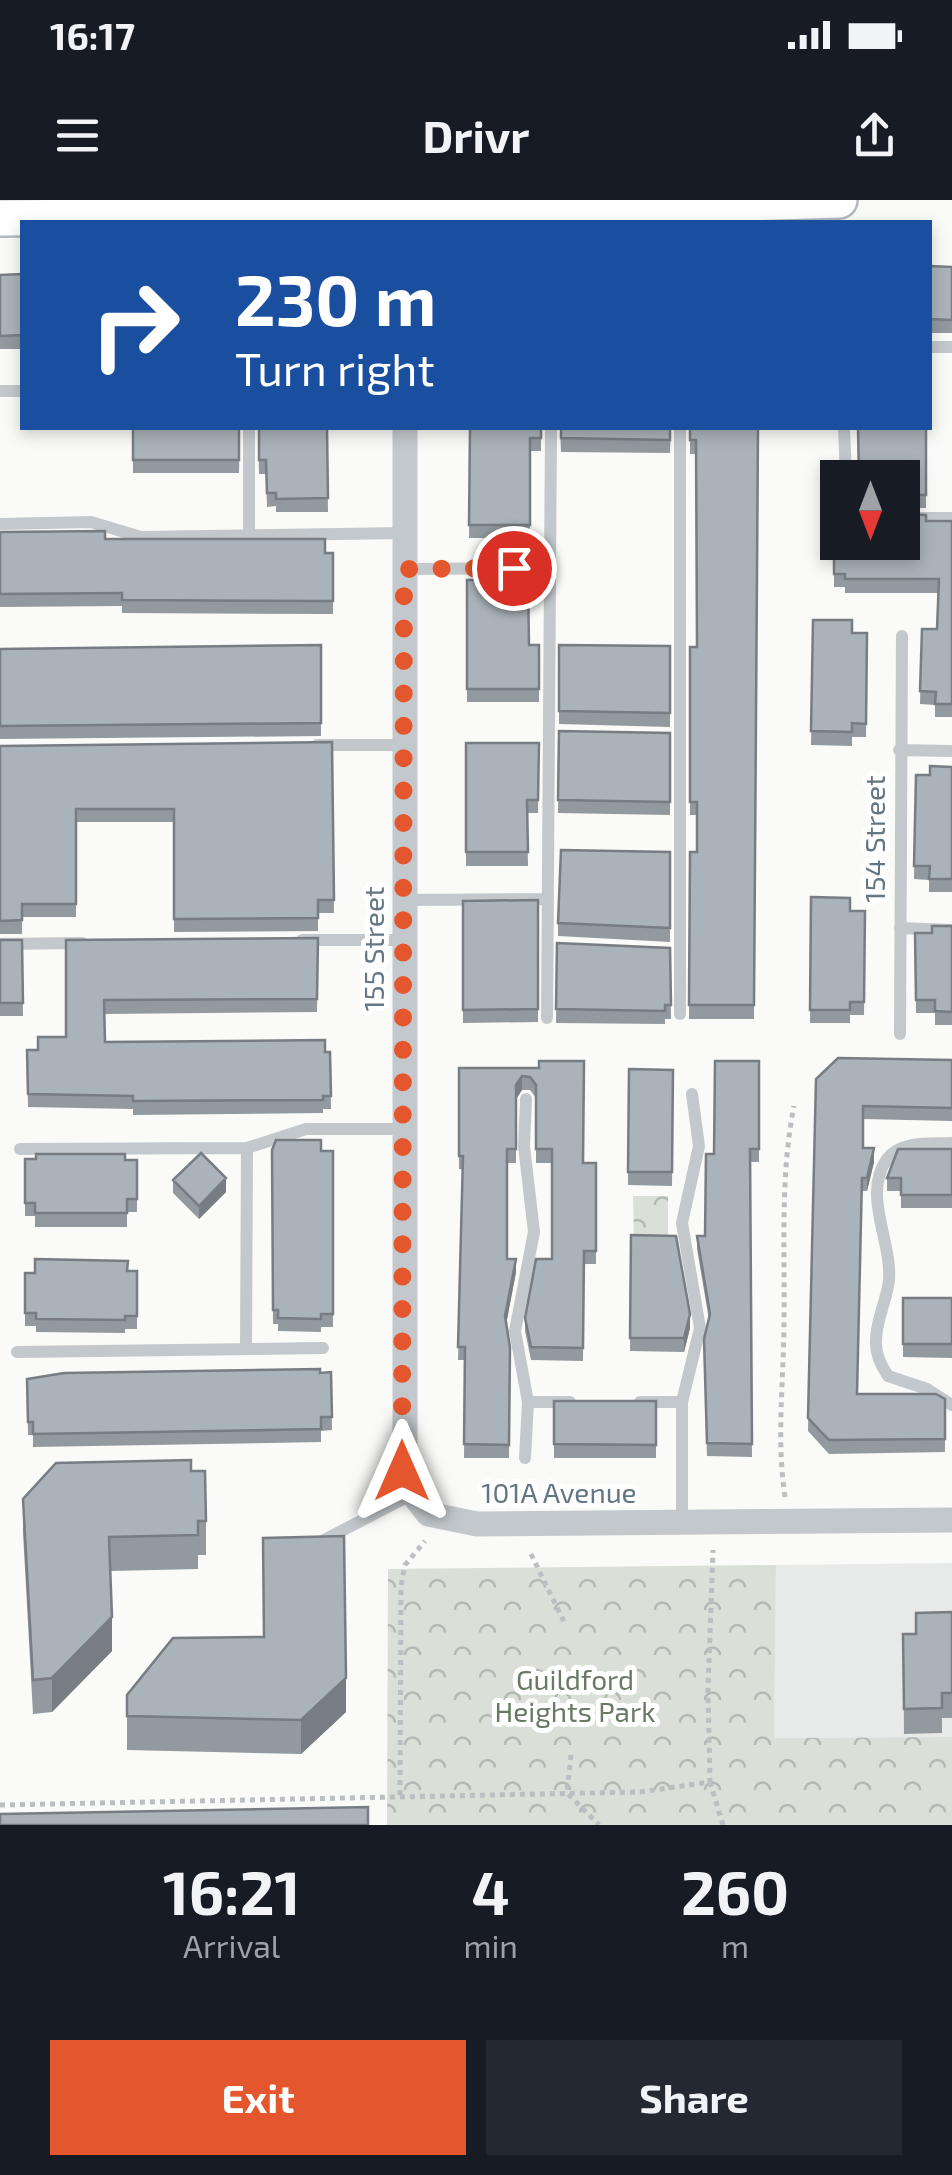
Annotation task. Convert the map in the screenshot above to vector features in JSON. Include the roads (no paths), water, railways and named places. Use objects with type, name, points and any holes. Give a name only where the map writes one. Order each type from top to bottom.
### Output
[{"type":"main road","points":[[0,218],[405,218],[840,204]]},
{"type":"street","name":"155 Street","points":[[405,430],[403,1128],[407,1483]]},
{"type":"street","name":"101A Avenue","points":[[407,1483],[428,1514],[462,1523],[952,1520]]},
{"type":"lane","points":[[249,430],[250,536]]},
{"type":"lane","points":[[547,1018],[551,430]]},
{"type":"lane","points":[[680,430],[680,1014]]},
{"type":"lane","points":[[844,430],[845,460]]},
{"type":"lane","points":[[920,518],[952,518]]},
{"type":"lane","points":[[0,524],[91,522],[141,536],[404,533]]},
{"type":"lane","points":[[404,569],[550,568]]},
{"type":"lane","name":"154 Street","points":[[900,1034],[902,636]]},
{"type":"lane","points":[[549,734],[568,734]]},
{"type":"lane","points":[[661,737],[680,737]]},
{"type":"lane","points":[[305,745],[404,745]]},
{"type":"lane","name":"154 Street","points":[[899,750],[952,751]]},
{"type":"lane","points":[[404,900],[548,899]]},
{"type":"lane","name":"154 Street","points":[[900,928],[952,930]]},
{"type":"lane","points":[[289,940],[404,940]]},
{"type":"lane","points":[[0,944],[96,943]]},
{"type":"lane","points":[[547,946],[566,947]]},
{"type":"lane","points":[[661,951],[680,952]]},
{"type":"lane","points":[[682,1524],[682,1402],[700,1328],[682,1223],[699,1146],[692,1094]]},
{"type":"lane","name":"101A Avenue","points":[[526,1099],[524,1146],[534,1232],[516,1332],[528,1402],[526,1458]]},
{"type":"lane","points":[[20,1149],[248,1148],[306,1128],[403,1128]]},
{"type":"lane","points":[[952,1143],[904,1146],[892,1153],[879,1172],[878,1198],[889,1281],[876,1338],[878,1356],[888,1376],[927,1389],[952,1404]]},
{"type":"lane","points":[[246,1348],[248,1148]]},
{"type":"lane","points":[[17,1352],[323,1348]]},
{"type":"lane","points":[[528,1402],[586,1402]]},
{"type":"lane","points":[[624,1402],[682,1402]]},
{"type":"lane","points":[[304,1544],[333,1538],[407,1483]]},
{"type":"park label","name":"Guildford Heights Park","points":[[575,1696]]}]
